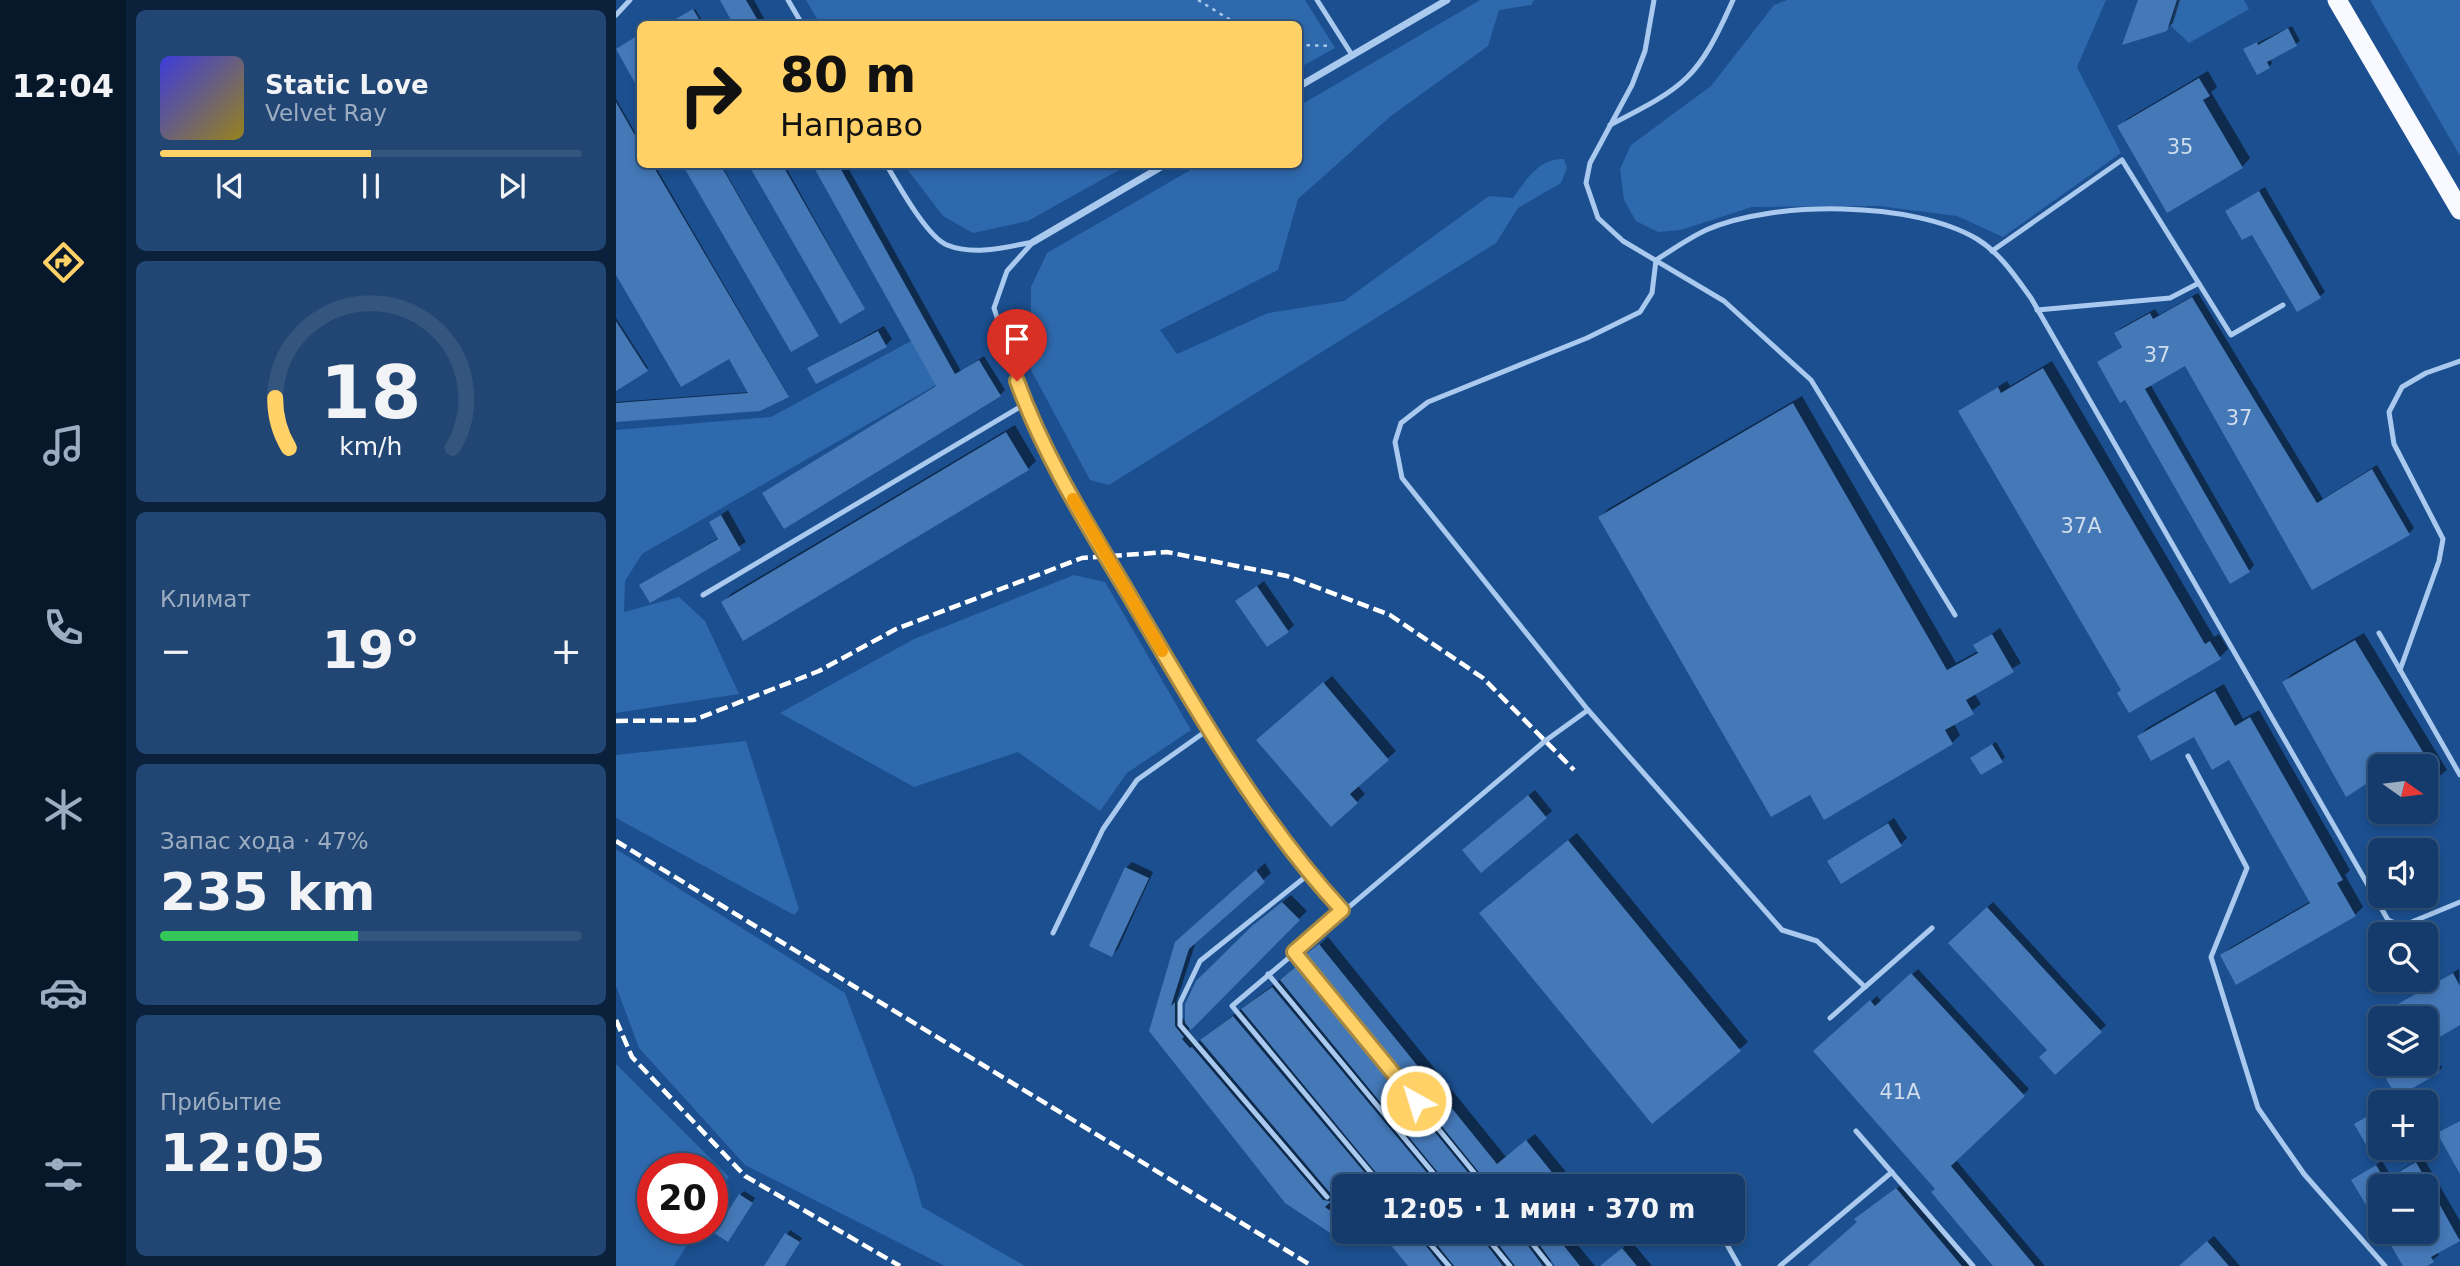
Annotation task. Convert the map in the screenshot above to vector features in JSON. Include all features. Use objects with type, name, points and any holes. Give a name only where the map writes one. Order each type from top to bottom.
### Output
[{"type":"highway","points":[[2337,0],[2460,210]]},
{"type":"street","points":[[1302,85],[1447,0]]},
{"type":"street","points":[[1033,242],[1159,168]]},
{"type":"lane","points":[[616,15],[630,0]]},
{"type":"lane","points":[[788,0],[800,21]]},
{"type":"lane","points":[[1317,0],[1352,55]]},
{"type":"lane","points":[[1654,0],[1645,51],[1632,85],[1590,163],[1586,183],[1590,202],[1598,218],[1623,241],[1724,301],[1770,339],[1811,380],[1955,615]]},
{"type":"lane","points":[[1610,125],[1668,95],[1685,83],[1708,53],[1733,0]]},
{"type":"lane","points":[[1992,251],[2122,160],[2231,335],[2283,305]]},
{"type":"lane","points":[[888,168],[914,211],[946,245],[984,251],[1033,242]]},
{"type":"lane","points":[[1656,260],[1707,230],[1782,209],[1870,210],[1955,229],[1978,239],[2004,261],[2037,310],[2388,920],[2402,926],[2460,902]]},
{"type":"lane","points":[[1033,242],[1007,271],[994,308],[1025,404],[1054,466],[1209,729],[1309,874],[1342,910]]},
{"type":"lane","points":[[1656,260],[1652,293],[1640,312],[1587,338],[1428,402],[1401,423],[1395,442],[1402,478],[1588,710],[1782,930],[1817,941],[1865,987]]},
{"type":"lane","points":[[2037,310],[2170,298],[2197,284]]},
{"type":"lane","points":[[2400,670],[2438,561],[2443,539],[2394,444],[2389,412],[2402,387],[2426,373],[2460,361]]},
{"type":"lane","points":[[703,595],[1025,404]]},
{"type":"lane","points":[[2379,633],[2460,775]]},
{"type":"lane","points":[[1372,1174],[1232,1006],[1342,910],[1545,741],[1588,710]]},
{"type":"lane","points":[[1053,933],[1103,829],[1137,780],[1209,729]]},
{"type":"lane","points":[[2188,756],[2247,868],[2211,957],[2258,1108],[2304,1174],[2385,1266]]},
{"type":"lane","points":[[1309,874],[1200,961],[1180,1003],[1180,1025],[1327,1197]]},
{"type":"lane","points":[[1830,1018],[1932,928]]},
{"type":"lane","points":[[1294,952],[1475,1174]]},
{"type":"lane","points":[[1268,974],[1434,1174]]},
{"type":"lane","points":[[1856,1131],[1973,1266]]},
{"type":"lane","points":[[1780,1266],[1892,1172]]},
{"type":"lane","points":[[1430,1244],[1448,1266]]},
{"type":"lane","points":[[1492,1244],[1510,1266]]},
{"type":"lane","points":[[1532,1244],[1550,1266]]},
{"type":"lane","points":[[1727,1244],[1739,1266]]},
{"type":"path","points":[[1198,0],[1232,21]]},
{"type":"path","points":[[1302,45],[1346,47]]},
{"type":"shaded area","points":[[806,0],[1305,0],[1335,48],[1302,66],[1302,21],[818,21]]},
{"type":"shaded area","points":[[1480,0],[1534,0],[1531,5],[1499,10],[1488,46],[1391,116],[1298,199],[1278,270],[1160,330],[1177,354],[1268,313],[1344,301],[1489,196],[1513,198],[1534,171],[1547,162],[1564,159],[1567,168],[1561,183],[1518,208],[1496,243],[1109,485],[1090,480],[1031,370],[1031,287],[1047,253],[1194,168],[1302,168],[1302,104]]},
{"type":"shaded area","points":[[1787,0],[2106,0],[2077,67],[2121,153],[2003,237],[1957,216],[1878,206],[1752,207],[1681,230],[1658,232],[1636,221],[1624,200],[1620,169],[1631,145],[1711,86],[1774,5]]},
{"type":"shaded area","points":[[2178,0],[2244,0],[2249,9],[2189,43],[2170,25]]},
{"type":"shaded area","points":[[2370,0],[2460,0],[2460,156]]},
{"type":"shaded area","points":[[906,168],[1123,168],[1028,221],[973,233],[943,216]]},
{"type":"shaded area","points":[[911,341],[936,385],[642,554],[625,581],[624,612],[679,597],[705,621],[739,694],[616,713],[616,430],[771,417]]},
{"type":"shaded area","points":[[1074,575],[1105,582],[1191,730],[1127,773],[1100,811],[1018,752],[914,787],[780,713],[914,639]]},
{"type":"shaded area","points":[[746,741],[799,909],[794,915],[616,818],[616,755]]},
{"type":"shaded area","points":[[616,849],[845,993],[914,1177],[922,1207],[1025,1266],[945,1266],[745,1165],[639,1048],[616,986]]},
{"type":"shaded area","points":[[616,1064],[705,1153],[637,1153],[637,1244],[688,1244],[674,1266],[616,1266]]},
{"type":"building","points":[[720,0],[746,0],[758,21],[731,21]]},
{"type":"building","points":[[2138,0],[2177,0],[2167,31],[2122,45]]},
{"type":"building","points":[[693,9],[700,21],[672,21]]},
{"type":"building","points":[[2288,28],[2297,46],[2267,62],[2270,68],[2257,75],[2243,49],[2257,42],[2258,45]]},
{"type":"building","points":[[637,36],[637,87],[616,49]]},
{"type":"building","points":[[2199,78],[2210,96],[2203,100],[2243,168],[2167,213],[2117,126]]},
{"type":"building","points":[[616,102],[637,139],[637,168],[654,168],[789,397],[760,411],[616,422],[616,403],[748,393],[729,359],[681,387],[616,275]]},
{"type":"building","points":[[684,168],[722,168],[819,336],[791,352]]},
{"type":"building","points":[[750,168],[784,168],[865,309],[840,324]]},
{"type":"building","points":[[814,168],[840,168],[955,374],[979,360],[1001,396],[784,529],[762,493],[936,386]]},
{"type":"building","points":[[2259,191],[2321,298],[2297,312],[2252,235],[2242,240],[2225,211]]},
{"type":"building","points":[[2192,297],[2317,503],[2372,469],[2410,535],[2312,590],[2185,366],[2145,389],[2250,572],[2230,584],[2125,400],[2120,403],[2097,362],[2122,347],[2114,333],[2150,313],[2153,319]]},
{"type":"building","points":[[616,321],[648,371],[616,391]]},
{"type":"building","points":[[878,331],[887,347],[816,384],[807,368]]},
{"type":"building","points":[[2043,368],[2205,644],[2210,641],[2221,659],[2129,713],[2117,693],[2121,690],[1958,411],[1998,387],[2001,393]]},
{"type":"building","points":[[1793,403],[1947,670],[1978,653],[1973,645],[1992,634],[2014,672],[1966,700],[1974,714],[1945,730],[1953,744],[1824,820],[1810,795],[1771,817],[1598,517]]},
{"type":"building","points":[[1006,432],[1029,470],[743,641],[721,602]]},
{"type":"building","points":[[721,515],[741,550],[650,603],[639,585],[718,539],[709,522]]},
{"type":"building","points":[[1257,586],[1289,632],[1267,647],[1235,601]]},
{"type":"building","points":[[2355,640],[2424,754],[2368,754],[2368,783],[2346,797],[2282,682]]},
{"type":"building","points":[[1323,682],[1389,760],[1350,794],[1358,803],[1331,827],[1256,740]]},
{"type":"building","points":[[2215,691],[2235,726],[2250,717],[2343,880],[2337,883],[2356,916],[2236,985],[2220,955],[2310,903],[2229,760],[2212,770],[2194,737],[2151,761],[2137,736]]},
{"type":"building","points":[[1992,744],[2003,762],[1981,775],[1970,758]]},
{"type":"building","points":[[1528,795],[1547,818],[1481,873],[1462,850]]},
{"type":"building","points":[[1888,823],[1902,846],[1841,884],[1827,861]]},
{"type":"building","points":[[1568,840],[1741,1051],[1652,1124],[1479,913]]},
{"type":"building","points":[[1125,867],[1149,878],[1112,957],[1089,946]]},
{"type":"building","points":[[1256,870],[1265,882],[1189,949],[1171,1006],[1175,1002],[1175,1026],[1184,1037],[1182,1039],[1192,1047],[1323,1200],[1330,1201],[1331,1194],[1200,1040],[1233,1016],[1366,1174],[1332,1174],[1332,1201],[1325,1207],[1332,1212],[1332,1234],[1285,1203],[1149,1031],[1175,942]]},
{"type":"building","points":[[1282,902],[1300,920],[1191,1030],[1185,1023],[1185,1004],[1196,981],[1252,926]]},
{"type":"building","points":[[1987,907],[2102,1032],[2055,1075],[2039,1057],[2047,1050],[1948,943]]},
{"type":"building","points":[[1319,944],[1497,1164],[1526,1140],[1553,1174],[1480,1174],[1305,955]]},
{"type":"building","points":[[1298,965],[1469,1174],[1439,1174],[1280,980]]},
{"type":"building","points":[[1911,973],[2025,1096],[1951,1166],[2035,1266],[1993,1266],[1931,1192],[1935,1189],[1813,1051],[1870,1000],[1875,1006]]},
{"type":"building","points":[[2453,973],[2460,986],[2460,1025],[2438,1038],[2438,1006],[2398,1004],[2419,992],[2438,992],[2438,981]]},
{"type":"building","points":[[1272,987],[1428,1174],[1377,1174],[1241,1009]]},
{"type":"building","points":[[2391,1076],[2434,1076],[2409,1090],[2393,1090],[2386,1079]]},
{"type":"building","points":[[2368,1116],[2368,1148],[2354,1124]]},
{"type":"building","points":[[2460,1121],[2460,1174],[2438,1135]]},
{"type":"building","points":[[2416,1162],[2423,1174],[2395,1174]]},
{"type":"building","points":[[2376,1165],[2381,1174],[2368,1174],[2368,1208],[2351,1180]]},
{"type":"building","points":[[1896,1188],[1962,1266],[1807,1266],[1857,1222],[1854,1219]]},
{"type":"building","points":[[739,1194],[753,1203],[728,1242],[728,1211]]},
{"type":"building","points":[[2438,1202],[2460,1241],[2431,1257],[2434,1262],[2427,1266],[2403,1266],[2390,1244],[2438,1244]]},
{"type":"building","points":[[785,1233],[800,1242],[785,1266],[764,1266]]},
{"type":"building","points":[[2207,1241],[2229,1266],[2179,1266]]},
{"type":"building","points":[[1390,1244],[1425,1244],[1442,1266],[1408,1266]]},
{"type":"building","points":[[1437,1244],[1486,1244],[1503,1266],[1454,1266]]},
{"type":"building","points":[[1498,1244],[1527,1244],[1543,1266],[1515,1266]]},
{"type":"building","points":[[1539,1244],[1563,1244],[1580,1266],[1555,1266]]},
{"type":"building","points":[[1622,1248],[1637,1266],[1600,1266]]},
{"type":"railway","points":[[616,721],[694,720],[819,671],[896,629],[1082,558],[1167,552],[1287,576],[1390,615],[1483,678],[1574,770]]},
{"type":"railway","points":[[616,841],[1312,1266]]},
{"type":"railway","points":[[616,1020],[632,1057],[745,1176],[900,1266]]},
{"type":"slow traffic","points":[[1073,499],[1162,651]]},
{"type":"route","points":[[1017,381],[1054,466],[1209,729],[1309,874],[1342,910],[1294,952],[1416,1101]]}]
